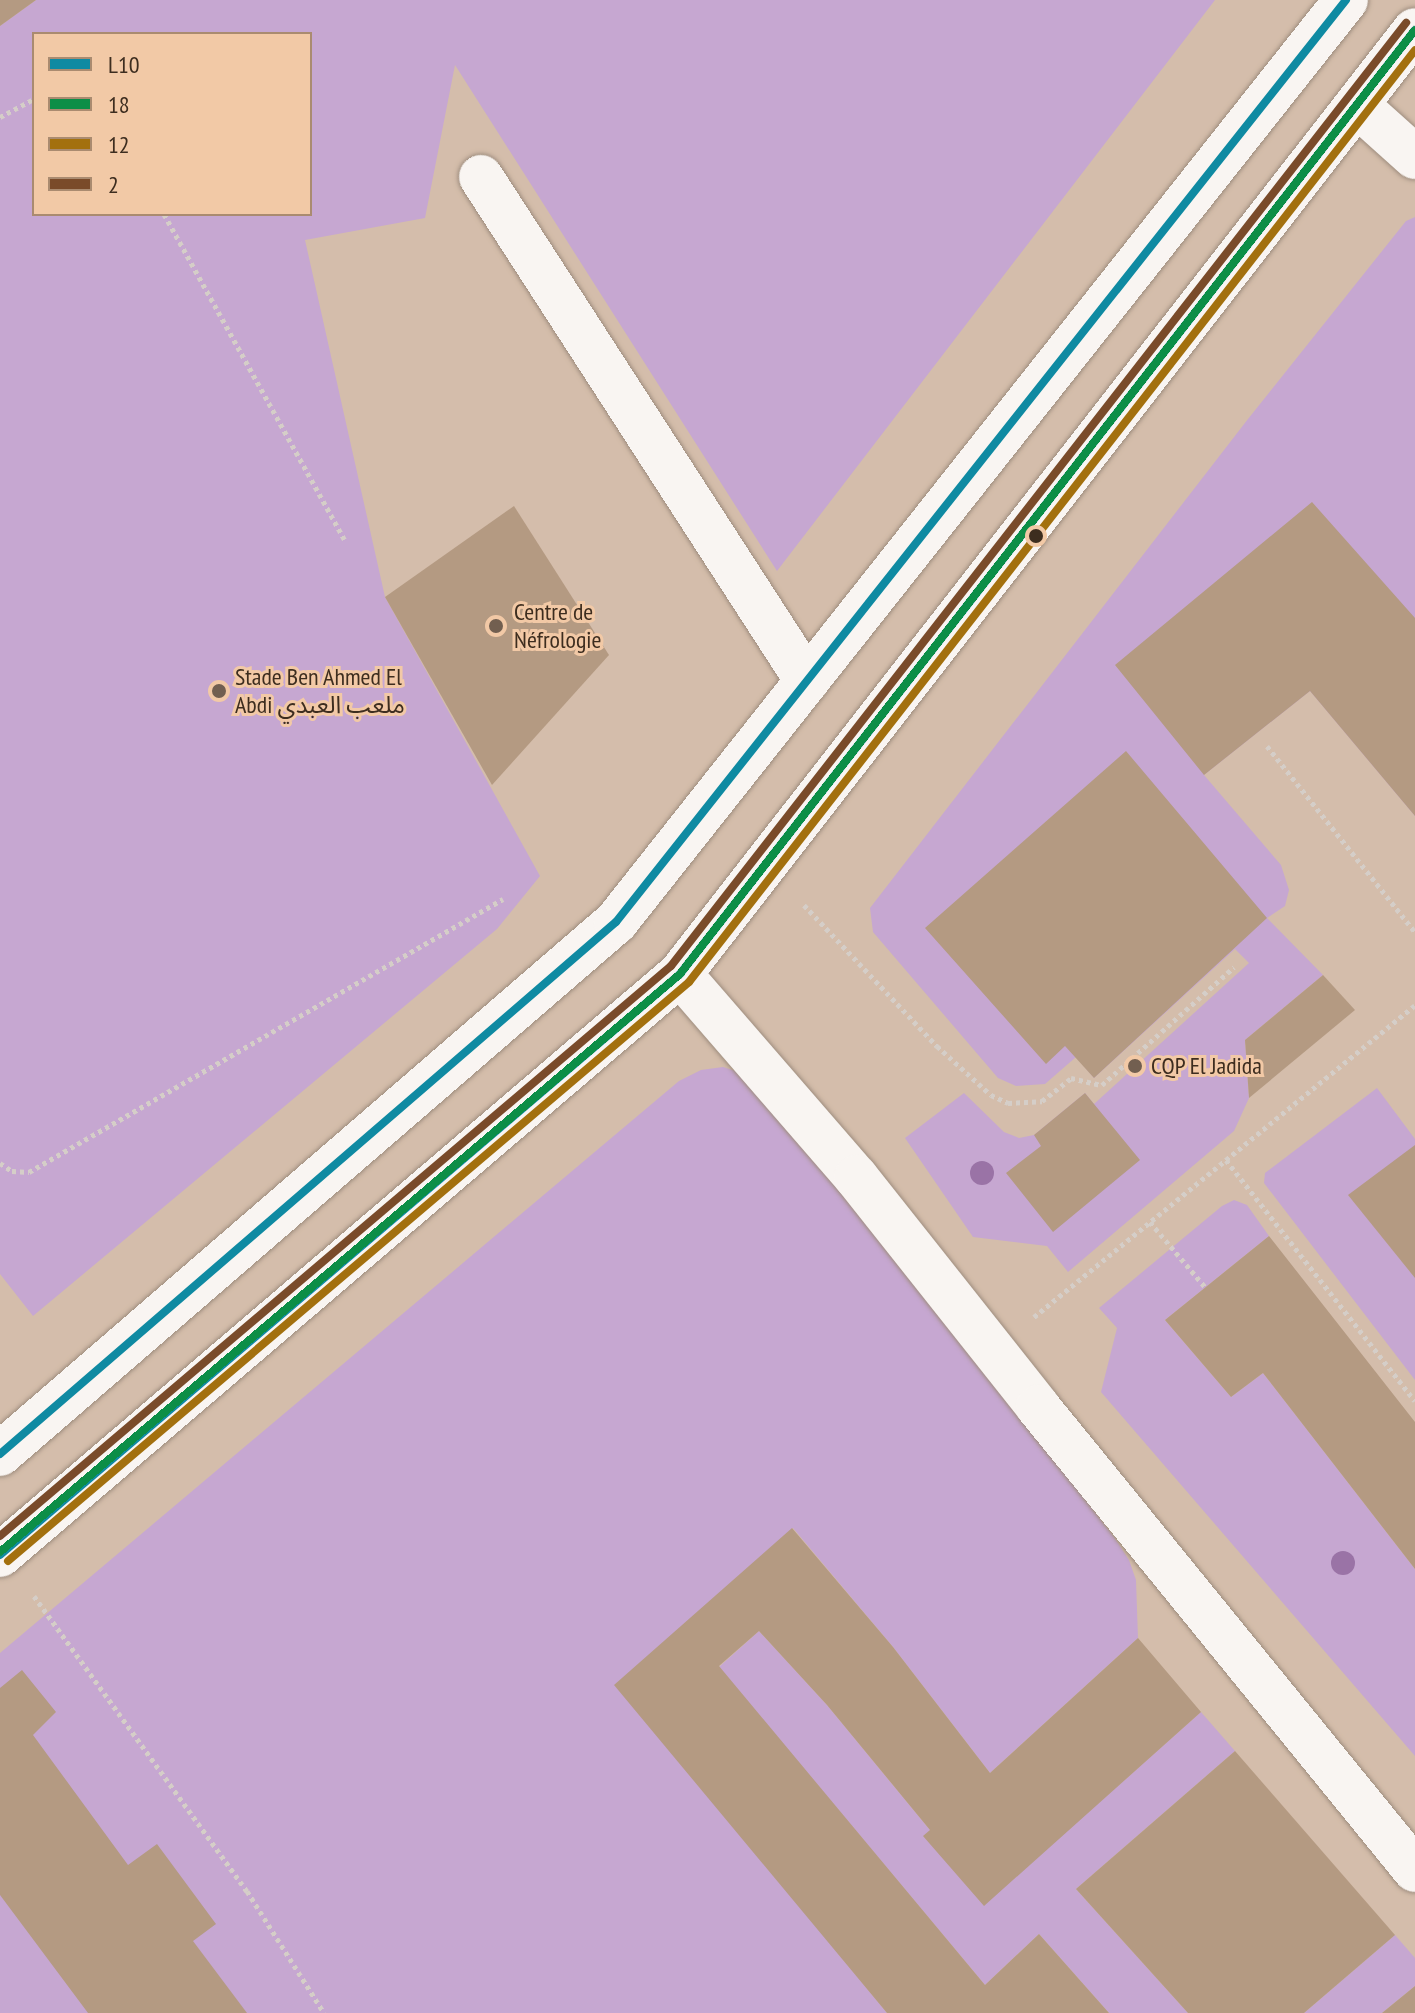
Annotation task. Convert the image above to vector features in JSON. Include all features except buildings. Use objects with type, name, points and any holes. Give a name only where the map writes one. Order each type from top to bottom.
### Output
[{"type":"street","points":[[0,1454],[616,922],[1346,0]]},
{"type":"street","points":[[2,1554],[680,974],[1415,30]]},
{"type":"street","points":[[1357,105],[1415,157]]},
{"type":"street","points":[[481,177],[807,681]]},
{"type":"street","points":[[680,974],[856,1177],[1415,1870]]},
{"type":"path","points":[[0,117],[32,100]]},
{"type":"path","points":[[165,216],[344,539]]},
{"type":"path","points":[[1267,746],[1415,932]]},
{"type":"path","points":[[767,862],[840,946],[937,1046],[991,1095],[1008,1103],[1042,1101],[1071,1078],[1095,1086],[1102,1085],[1234,967]]},
{"type":"path","points":[[0,1163],[12,1171],[29,1172],[503,899]]},
{"type":"path","points":[[994,1351],[1415,1005]]},
{"type":"path","points":[[1226,1160],[1415,1401]]},
{"type":"path","points":[[1150,1222],[1206,1288]]},
{"type":"path","points":[[2,1554],[247,1891],[324,2013]]},
{"type":"shaded area","name":"Stade Ben Ahmed El Abdi ملعب العبدي","points":[[36,0],[1215,0],[777,571],[455,65],[425,218],[305,240],[385,597],[540,876],[497,929],[33,1316],[0,1274],[0,26]]},
{"type":"shaded area","points":[[1415,217],[1415,816],[1310,691],[1204,775],[1281,865],[1289,890],[1285,906],[1267,918],[1323,975],[1245,1040],[1249,1098],[1234,1131],[1068,1272],[1047,1246],[973,1237],[905,1138],[964,1093],[1004,1132],[1019,1138],[1034,1135],[1085,1093],[1094,1104],[1249,963],[1235,949],[1094,1078],[1076,1057],[1045,1084],[1016,1086],[998,1078],[873,932],[870,908],[1248,419],[1406,221]]},
{"type":"shaded area","points":[[723,1067],[745,1074],[869,1221],[1114,1537],[1129,1560],[1136,1580],[1138,1638],[990,1773],[893,1647],[793,1528],[699,1614],[712,1799],[887,2013],[0,2013],[0,1653],[679,1081],[701,1070]]},
{"type":"shaded area","points":[[1377,1088],[1415,1139],[1415,1380],[1264,1183],[1265,1173]]},
{"type":"shaded area","points":[[1234,1200],[1247,1205],[1269,1236],[1165,1320],[1231,1397],[1263,1373],[1415,1569],[1415,1756],[1101,1392],[1117,1328],[1099,1308],[1222,1206]]},
{"type":"shaded area","points":[[759,1631],[827,1705],[930,1830],[984,1905],[1201,1712],[1235,1751],[1076,1889],[1188,2013],[1109,2013],[1039,1934],[985,1985],[719,1667]]},
{"type":"shaded area","points":[[1395,1935],[1415,1958],[1415,1986],[1382,2013],[1304,2013]]},
{"type":"transit line","name":"L10","points":[[0,1454],[616,922],[1346,0]]},
{"type":"transit line","name":"2","points":[[0,1536],[671,966],[1406,23]]},
{"type":"transit line","name":"L10","points":[[0,1555],[680,974],[1415,30]]},
{"type":"transit line","name":"18","points":[[0,1552],[680,974],[1415,30]]},
{"type":"transit line","name":"12","points":[[8,1561],[689,982],[1415,50]]},
{"type":"place","name":"Centre de Néfrologie","points":[[496,626]]},
{"type":"place","name":"Stade Ben Ahmed El Abdi ملعب العبدي","points":[[219,691]]},
{"type":"place","name":"CQP El Jadida","points":[[1135,1066]]}]
